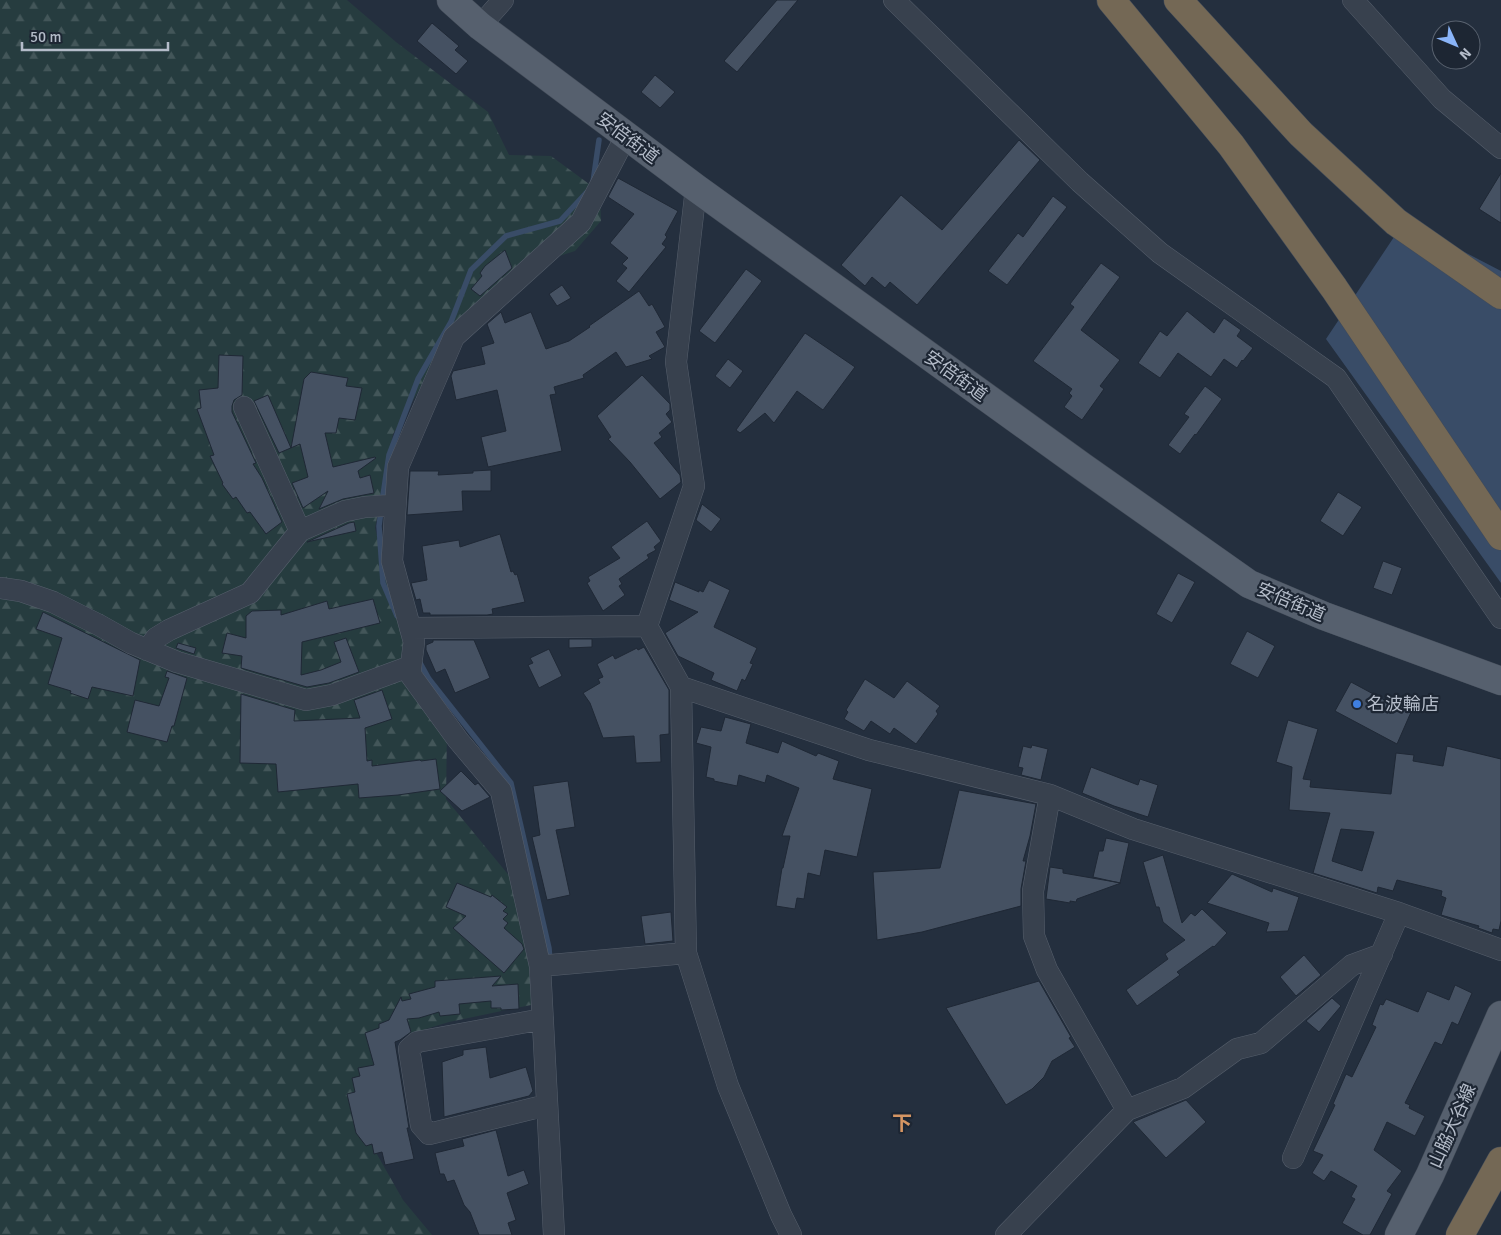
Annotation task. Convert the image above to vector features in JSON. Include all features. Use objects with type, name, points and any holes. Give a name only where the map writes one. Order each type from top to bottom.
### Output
[{"type":"highway","points":[[1110,0],[1231,145],[1334,288],[1501,536]]},
{"type":"highway","points":[[1178,0],[1301,134],[1396,222],[1501,296]]},
{"type":"highway","points":[[1462,268],[1501,284]]},
{"type":"highway","points":[[1390,372],[1501,503]]},
{"type":"highway","points":[[1460,1235],[1501,1161]]},
{"type":"main road","name":"安倍街道","points":[[451,0],[480,26],[696,188],[1067,456],[1249,584],[1324,616],[1500,679]]},
{"type":"main road","name":"山脇大谷線","points":[[1399,1235],[1430,1175],[1501,1015]]},
{"type":"street","points":[[480,26],[503,0]]},
{"type":"street","points":[[894,0],[1080,182],[1160,253],[1336,378],[1501,618]]},
{"type":"street","points":[[1353,0],[1442,99],[1501,148]]},
{"type":"street","points":[[554,1235],[540,966],[501,791],[458,740],[410,674],[414,642],[392,560],[394,505],[398,467],[454,337],[581,222],[626,136]]},
{"type":"street","points":[[696,188],[676,362],[694,486],[646,626],[681,687],[686,953],[728,1086],[791,1235]]},
{"type":"street","points":[[244,406],[300,531]]},
{"type":"street","points":[[147,650],[156,638],[170,630],[250,593],[300,531],[345,511],[394,505]]},
{"type":"street","points":[[0,588],[21,591],[53,602],[147,650],[177,662],[306,700],[332,695],[411,666]]},
{"type":"street","points":[[410,628],[646,626]]},
{"type":"street","points":[[681,687],[869,750],[1050,795],[1133,829],[1399,913],[1501,950]]},
{"type":"street","points":[[1050,795],[1033,891],[1034,936],[1047,970],[1128,1110]]},
{"type":"street","points":[[1293,1158],[1399,913]]},
{"type":"street","points":[[540,966],[686,953]]},
{"type":"street","points":[[1006,1235],[1128,1110],[1183,1088],[1237,1049],[1261,1043],[1352,966],[1382,954]]},
{"type":"street","points":[[543,1019],[417,1042],[409,1049],[421,1125],[429,1134],[547,1106]]},
{"type":"green space","points":[[0,0],[347,0],[396,42],[488,112],[509,155],[551,156],[600,192],[601,221],[575,251],[522,268],[441,353],[393,434],[375,528],[405,641],[447,729],[446,799],[530,901],[531,1005],[449,1022],[393,1039],[362,1128],[403,1200],[432,1235],[0,1235]]},
{"type":"water","points":[[1408,216],[1449,244],[1501,271],[1501,583],[1326,339]]},
{"type":"building","points":[[777,0],[798,0],[737,72],[724,61]]},
{"type":"building","points":[[432,23],[459,46],[455,50],[468,61],[456,74],[417,41]]},
{"type":"building","points":[[655,75],[675,92],[660,108],[641,92]]},
{"type":"building","points":[[1019,140],[1040,160],[917,305],[890,282],[885,288],[872,277],[865,286],[841,265],[901,195],[942,230]]},
{"type":"building","points":[[1501,173],[1501,223],[1479,209]]},
{"type":"building","points":[[618,178],[678,211],[662,244],[666,247],[629,292],[616,281],[627,268],[622,264],[628,258],[610,243],[634,214],[608,197]]},
{"type":"building","points":[[1053,196],[1067,207],[1007,285],[988,271],[1018,233],[1023,237]]},
{"type":"building","points":[[505,250],[512,268],[480,296],[471,289],[482,276],[480,273],[485,266]]},
{"type":"building","points":[[1101,263],[1120,277],[1081,330],[1120,360],[1100,386],[1104,389],[1082,420],[1064,407],[1072,396],[1069,393],[1072,389],[1033,361],[1074,307],[1070,304]]},
{"type":"building","points":[[746,269],[762,281],[715,343],[699,331]]},
{"type":"building","points":[[562,285],[571,298],[557,306],[549,294]]},
{"type":"building","points":[[639,291],[649,306],[652,304],[665,327],[656,332],[665,347],[649,356],[652,359],[626,367],[616,352],[583,375],[584,378],[554,387],[556,394],[550,395],[562,451],[488,467],[481,437],[506,431],[497,390],[456,400],[451,376],[453,371],[485,364],[481,347],[494,343],[487,324],[501,312],[505,323],[531,312],[546,349],[569,341]]},
{"type":"building","points":[[1187,311],[1214,333],[1224,318],[1241,330],[1237,336],[1253,348],[1237,368],[1224,359],[1211,377],[1178,353],[1160,378],[1138,363],[1160,331],[1167,336]]},
{"type":"building","points":[[805,333],[855,367],[823,410],[797,391],[774,423],[765,413],[740,433],[736,430]]},
{"type":"building","points":[[219,355],[243,356],[242,395],[234,400],[232,412],[256,463],[253,464],[262,478],[282,522],[266,534],[250,512],[247,513],[236,497],[233,499],[222,484],[210,456],[214,455],[197,409],[201,408],[199,390],[218,388]]},
{"type":"building","points":[[728,359],[743,371],[730,388],[715,376]]},
{"type":"building","points":[[311,372],[348,378],[346,386],[362,388],[355,420],[339,418],[336,433],[325,433],[333,467],[376,458],[358,471],[360,478],[370,475],[374,493],[343,499],[319,509],[328,491],[303,508],[292,483],[308,477],[300,444],[291,448],[304,379]]},
{"type":"building","points":[[642,375],[670,404],[670,410],[666,414],[672,422],[659,433],[662,437],[654,443],[680,475],[681,482],[660,499],[630,462],[608,439],[611,437],[597,416]]},
{"type":"building","points":[[1205,386],[1222,399],[1180,454],[1168,445],[1189,417],[1184,414]]},
{"type":"building","points":[[268,395],[291,448],[279,453],[254,401]]},
{"type":"building","points":[[491,470],[491,491],[462,491],[463,511],[407,515],[410,471],[439,471],[438,475]]},
{"type":"building","points":[[1338,492],[1362,507],[1343,536],[1320,521]]},
{"type":"building","points":[[702,504],[721,519],[711,532],[696,520]]},
{"type":"building","points":[[647,521],[661,541],[654,547],[656,550],[647,555],[649,558],[619,579],[622,584],[619,586],[625,595],[603,611],[587,583],[590,581],[588,577],[620,558],[611,547]]},
{"type":"building","points":[[354,522],[356,531],[307,542],[349,523]]},
{"type":"building","points":[[500,534],[511,572],[513,571],[515,575],[517,574],[525,602],[492,609],[493,614],[487,615],[430,615],[430,613],[423,613],[420,599],[416,600],[411,583],[427,580],[422,546],[459,540],[460,547]]},
{"type":"building","points":[[1383,561],[1402,568],[1392,595],[1373,588]]},
{"type":"building","points":[[1178,573],[1195,582],[1172,623],[1156,614]]},
{"type":"building","points":[[709,580],[730,590],[714,627],[757,648],[750,663],[753,664],[745,681],[742,679],[737,691],[711,680],[714,673],[678,656],[665,633],[698,612],[669,600],[675,582],[703,592]]},
{"type":"building","points":[[373,599],[380,623],[302,642],[301,675],[341,662],[334,642],[346,638],[359,672],[329,683],[307,687],[241,668],[242,656],[222,653],[227,633],[246,638],[246,616],[252,611],[281,610],[281,615],[327,601],[329,609]]},
{"type":"building","points":[[43,612],[140,660],[133,696],[92,687],[88,699],[70,693],[71,691],[48,684],[62,638],[36,629]]},
{"type":"building","points":[[1247,631],[1275,646],[1258,678],[1230,664]]},
{"type":"building","points":[[569,639],[592,639],[592,647],[569,648]]},
{"type":"building","points":[[433,640],[474,640],[490,678],[455,693],[445,669],[436,673],[426,650],[426,645],[433,642]]},
{"type":"building","points":[[178,643],[196,648],[194,654],[176,648]]},
{"type":"building","points":[[644,647],[669,690],[669,734],[660,735],[661,762],[636,763],[634,736],[603,738],[590,703],[583,693],[600,683],[598,679],[603,677],[597,664],[613,655],[615,659],[637,648],[638,650]]},
{"type":"building","points":[[549,649],[562,676],[539,688],[528,665],[533,663],[530,658]]},
{"type":"building","points":[[167,671],[187,678],[174,726],[172,726],[167,742],[127,732],[135,700],[159,706],[169,678],[165,677]]},
{"type":"building","points":[[865,679],[894,698],[907,681],[940,706],[936,711],[938,714],[916,744],[894,728],[890,734],[871,721],[864,731],[844,719],[848,712],[846,710]]},
{"type":"building","points":[[1351,682],[1390,703],[1394,694],[1415,703],[1397,744],[1335,711]]},
{"type":"building","points":[[382,690],[392,719],[365,728],[367,761],[372,760],[372,766],[436,759],[440,789],[359,798],[358,784],[278,792],[276,764],[240,763],[241,694],[295,710],[294,721],[360,718],[354,700]]},
{"type":"building","points":[[725,717],[751,724],[746,743],[778,753],[782,741],[816,756],[818,753],[839,761],[833,779],[872,789],[857,857],[825,850],[820,876],[808,873],[804,899],[797,898],[795,909],[776,906],[782,868],[790,836],[782,836],[799,788],[767,775],[765,783],[739,775],[737,786],[714,781],[714,779],[706,777],[711,747],[696,743],[701,727],[721,731]]},
{"type":"building","points":[[1288,720],[1318,729],[1303,779],[1311,780],[1310,787],[1391,794],[1396,753],[1414,755],[1413,761],[1443,766],[1447,746],[1501,759],[1501,921],[1499,930],[1493,929],[1492,933],[1478,928],[1479,926],[1441,915],[1446,898],[1441,896],[1442,891],[1397,880],[1393,891],[1378,887],[1377,893],[1313,873],[1330,813],[1289,810],[1292,767],[1276,762]],"holes":[[[1341,829],[1374,832],[1362,871],[1332,861]]]},
{"type":"building","points":[[1032,745],[1048,749],[1041,780],[1021,775],[1023,768],[1018,767],[1023,746],[1031,748]]},
{"type":"building","points":[[1091,767],[1138,785],[1140,779],[1158,785],[1148,817],[1082,793]]},
{"type":"building","points":[[461,771],[475,785],[478,783],[490,797],[462,811],[440,791]]},
{"type":"building","points":[[568,781],[575,827],[556,830],[570,895],[547,900],[532,837],[540,835],[533,786]]},
{"type":"building","points":[[959,790],[1036,804],[1023,861],[1026,861],[1021,889],[1021,906],[922,932],[877,940],[873,872],[940,868]]},
{"type":"building","points":[[1106,838],[1129,843],[1120,883],[1093,877],[1099,851],[1103,851]]},
{"type":"building","points":[[1163,855],[1182,923],[1191,913],[1195,916],[1202,909],[1227,933],[1214,947],[1177,972],[1180,975],[1137,1006],[1126,990],[1168,959],[1165,954],[1185,940],[1163,922],[1159,907],[1156,907],[1143,862]]},
{"type":"building","points":[[1050,867],[1063,869],[1063,873],[1121,883],[1077,899],[1076,902],[1070,901],[1070,903],[1046,899]]},
{"type":"building","points":[[1232,874],[1272,892],[1273,888],[1299,897],[1288,931],[1266,932],[1269,923],[1207,903]]},
{"type":"building","points":[[457,883],[491,897],[492,895],[507,907],[503,911],[508,914],[503,919],[508,923],[504,928],[522,944],[524,949],[504,973],[453,928],[466,916],[446,907]]},
{"type":"building","points":[[671,912],[673,941],[645,944],[641,916]]},
{"type":"building","points":[[1304,955],[1321,975],[1296,996],[1280,977]]},
{"type":"building","points":[[501,976],[492,986],[518,984],[519,1009],[501,1010],[501,1008],[491,1008],[491,1001],[459,1004],[460,1014],[440,1016],[439,1012],[419,1018],[407,1019],[411,1032],[395,1042],[409,1128],[407,1128],[414,1159],[385,1165],[382,1152],[374,1154],[372,1144],[366,1146],[356,1133],[347,1094],[355,1092],[352,1078],[360,1076],[358,1068],[374,1065],[365,1033],[379,1028],[379,1024],[389,1020],[401,997],[402,1001],[411,999],[409,994],[435,987],[435,981]]},
{"type":"building","points":[[1039,981],[1075,1047],[1052,1061],[1044,1077],[1032,1089],[1006,1105],[946,1008]]},
{"type":"building","points":[[1455,985],[1472,993],[1458,1025],[1452,1022],[1442,1045],[1435,1042],[1405,1103],[1410,1105],[1409,1108],[1425,1116],[1415,1136],[1387,1122],[1374,1150],[1402,1171],[1387,1191],[1392,1194],[1370,1235],[1363,1235],[1342,1223],[1355,1199],[1351,1197],[1357,1186],[1331,1171],[1324,1181],[1312,1173],[1323,1155],[1313,1151],[1335,1105],[1333,1104],[1346,1074],[1352,1077],[1376,1027],[1372,1025],[1380,1004],[1383,1005],[1386,999],[1418,1012],[1427,991],[1449,1000]]},
{"type":"building","points":[[1332,998],[1341,1006],[1319,1032],[1306,1021]]},
{"type":"building","points":[[486,1047],[490,1078],[526,1067],[533,1091],[529,1096],[444,1117],[442,1062],[463,1055],[463,1050]]},
{"type":"building","points":[[1186,1100],[1206,1122],[1166,1158],[1133,1122]]},
{"type":"building","points":[[496,1130],[508,1176],[524,1170],[529,1184],[507,1193],[516,1220],[508,1223],[512,1235],[479,1235],[454,1180],[447,1182],[444,1174],[440,1174],[435,1153],[464,1146],[462,1139]]},
{"type":"waterway","points":[[593,182],[599,140]]},
{"type":"waterway","points":[[382,502],[389,455],[418,379],[451,322],[471,270],[506,236],[560,221],[586,193]]},
{"type":"waterway","points":[[381,511],[379,526],[383,583],[397,616]]},
{"type":"waterway","points":[[419,661],[429,679],[511,783],[549,948],[550,961]]},
{"type":"place","name":"名波輪店","points":[[1357,704]]},
{"type":"district","name":"下","points":[[902,1123]]}]
